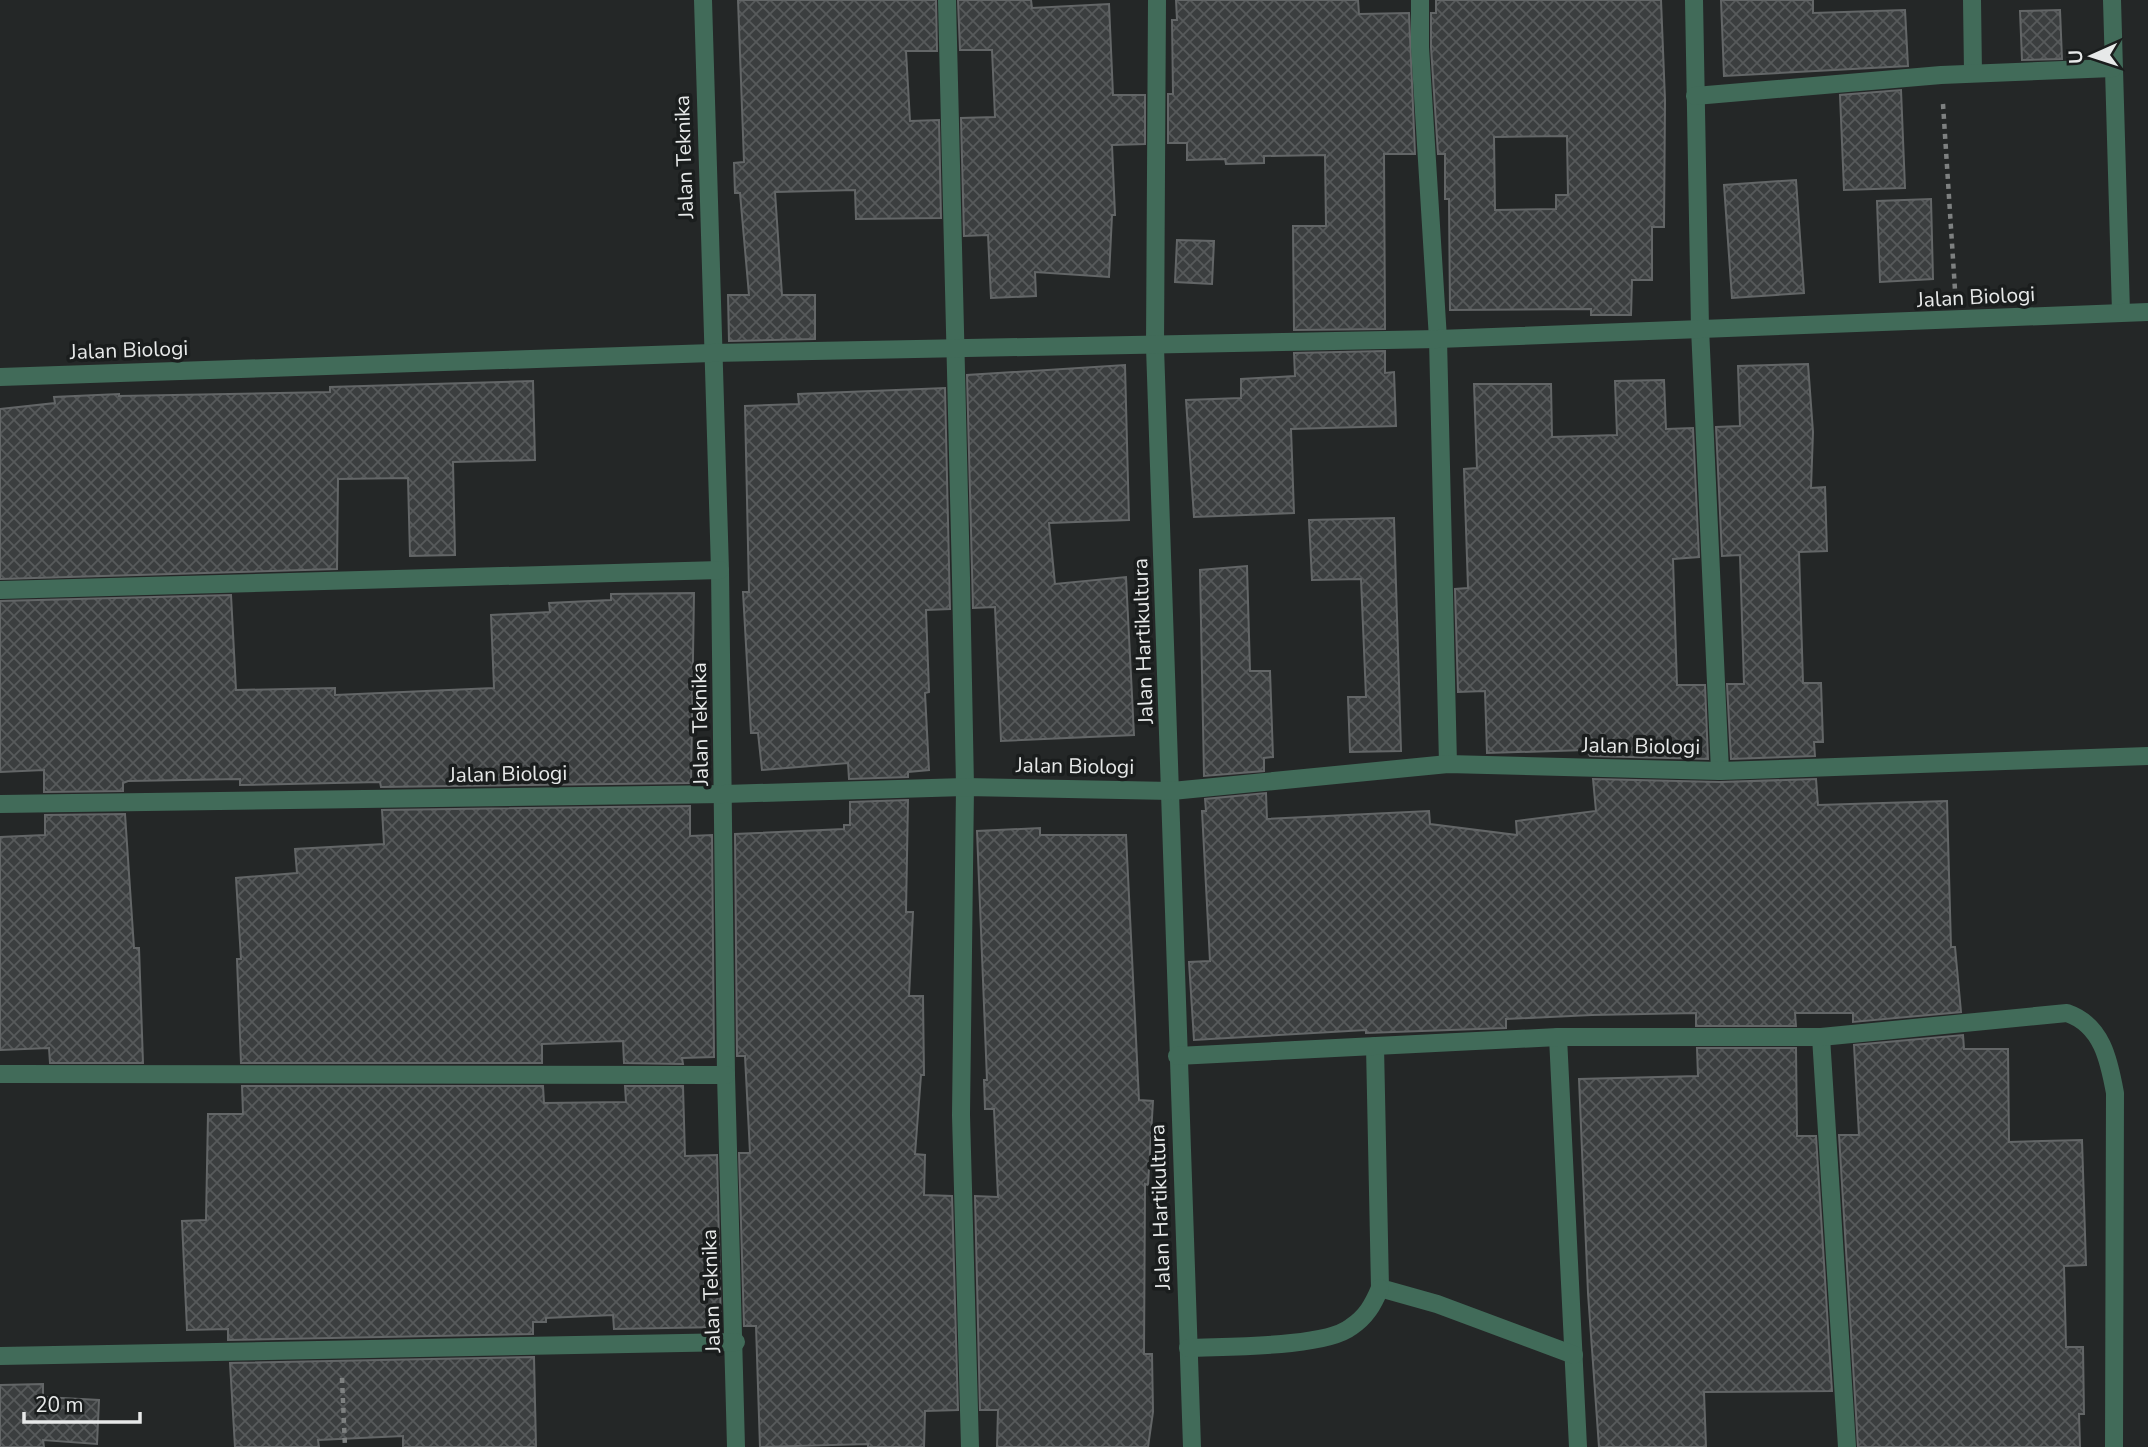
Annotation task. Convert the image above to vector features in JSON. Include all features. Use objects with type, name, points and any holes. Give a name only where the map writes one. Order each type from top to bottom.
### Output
[{"type":"street","name":"Jalan Teknika","points":[[703,0],[720,570],[726,1075],[736,1342],[736,1447]]},
{"type":"street","points":[[947,0],[965,787],[961,1115],[970,1447]]},
{"type":"street","name":"Jalan Hartikultura","points":[[1157,0],[1155,347],[1192,1447]]},
{"type":"street","points":[[1420,0],[1420,47],[1438,339],[1448,764]]},
{"type":"street","points":[[1694,0],[1700,328],[1720,771]]},
{"type":"street","points":[[1972,0],[1973,73]]},
{"type":"street","points":[[2112,0],[2121,312]]},
{"type":"street","points":[[1695,96],[1941,75],[2113,68]]},
{"type":"street","name":"Jalan Biologi","points":[[0,377],[712,353],[1155,347],[1438,339],[2148,312]]},
{"type":"street","points":[[0,590],[720,570]]},
{"type":"street","name":"Jalan Biologi","points":[[0,804],[723,794],[965,787],[1172,790],[1448,764],[1720,771],[2148,756]]},
{"type":"street","points":[[1177,1056],[1558,1037],[1821,1037],[2067,1013],[2084,1020],[2109,1056],[2115,1093],[2114,1447]]},
{"type":"street","points":[[1558,1037],[1578,1447]]},
{"type":"street","points":[[1821,1037],[1847,1447]]},
{"type":"street","points":[[1188,1348],[1302,1342],[1349,1330],[1372,1308],[1380,1288],[1376,1046]]},
{"type":"street","points":[[0,1074],[726,1075]]},
{"type":"street","points":[[1380,1288],[1437,1304],[1574,1355]]},
{"type":"street","points":[[0,1356],[736,1342]]},
{"type":"path","points":[[1941,75],[1958,321]]},
{"type":"path","points":[[341,1349],[345,1447]]},
{"type":"building","points":[[738,0],[936,0],[937,51],[906,51],[910,121],[939,120],[941,218],[856,219],[855,190],[775,192],[782,295],[815,295],[815,339],[729,341],[728,295],[749,295],[740,193],[735,193],[734,163],[744,162]]},
{"type":"building","points":[[958,0],[1031,0],[1032,8],[1109,4],[1113,95],[1145,95],[1145,144],[1112,145],[1115,215],[1112,215],[1109,277],[1035,272],[1036,296],[991,298],[988,235],[964,236],[961,118],[995,117],[992,50],[960,50]]},
{"type":"building","points":[[1176,0],[1358,0],[1359,14],[1409,13],[1415,154],[1384,154],[1385,329],[1294,330],[1293,226],[1326,226],[1325,155],[1264,156],[1264,163],[1226,164],[1225,159],[1187,160],[1187,143],[1168,143],[1168,94],[1173,94],[1172,20],[1177,20]]},
{"type":"building","points":[[1436,0],[1661,0],[1665,100],[1664,227],[1652,227],[1652,280],[1632,280],[1631,315],[1591,315],[1591,309],[1450,310],[1449,199],[1445,199],[1445,154],[1438,154],[1431,47],[1431,13],[1436,13]],"holes":[[[1567,136],[1568,195],[1556,195],[1556,209],[1495,210],[1494,137]]]},
{"type":"building","points":[[1721,0],[1813,0],[1813,13],[1905,10],[1908,66],[1724,76]]},
{"type":"building","points":[[2060,10],[2062,59],[2022,60],[2020,11]]},
{"type":"building","points":[[1901,90],[1905,188],[1844,190],[1840,95]]},
{"type":"building","points":[[1796,180],[1804,293],[1732,298],[1724,185]]},
{"type":"building","points":[[1931,199],[1933,279],[1880,282],[1877,201]]},
{"type":"building","points":[[1177,240],[1214,241],[1212,284],[1175,282]]},
{"type":"building","points":[[1385,351],[1385,373],[1394,372],[1396,426],[1291,429],[1294,513],[1194,517],[1186,400],[1241,398],[1241,379],[1295,376],[1294,353]]},
{"type":"building","points":[[1808,364],[1813,432],[1811,488],[1825,487],[1827,551],[1799,552],[1803,683],[1821,683],[1823,742],[1814,742],[1815,756],[1731,759],[1727,684],[1744,684],[1740,555],[1722,556],[1716,427],[1740,426],[1738,366]]},
{"type":"building","points":[[1125,365],[1129,520],[1049,523],[1055,584],[1126,577],[1134,735],[1001,741],[995,607],[973,608],[967,375]]},
{"type":"building","points":[[1664,380],[1666,429],[1693,428],[1699,557],[1673,559],[1677,685],[1705,685],[1708,759],[1590,756],[1586,750],[1487,753],[1485,691],[1458,692],[1455,589],[1468,588],[1464,469],[1477,468],[1474,384],[1551,384],[1552,437],[1617,435],[1615,381]]},
{"type":"building","points":[[533,381],[535,460],[453,462],[455,555],[410,556],[408,478],[338,479],[337,569],[0,579],[0,409],[55,403],[54,397],[330,392],[330,387]]},
{"type":"building","points":[[945,388],[950,609],[926,610],[929,692],[925,693],[929,770],[908,772],[908,777],[849,779],[848,763],[762,770],[758,733],[751,733],[743,592],[749,592],[745,406],[799,404],[798,394]]},
{"type":"building","points":[[1394,518],[1401,751],[1350,752],[1348,697],[1366,697],[1361,579],[1312,580],[1309,520]]},
{"type":"building","points":[[1247,566],[1250,671],[1270,671],[1273,757],[1264,758],[1264,771],[1204,776],[1200,570]]},
{"type":"building","points":[[694,593],[691,783],[381,787],[380,782],[240,785],[240,779],[128,781],[123,783],[123,791],[44,792],[44,770],[0,772],[0,601],[231,595],[236,690],[335,688],[335,695],[494,688],[491,615],[550,612],[549,603],[611,600],[611,594]]},
{"type":"building","points":[[1593,779],[1720,782],[1816,779],[1818,805],[1947,801],[1951,947],[1955,947],[1961,1012],[1853,1022],[1853,1013],[1795,1013],[1796,1026],[1696,1026],[1696,1013],[1592,1015],[1506,1019],[1506,1028],[1366,1033],[1366,1030],[1194,1040],[1189,962],[1210,961],[1202,811],[1206,811],[1205,799],[1266,793],[1267,819],[1429,811],[1430,824],[1517,835],[1516,821],[1596,811]]},
{"type":"building","points":[[908,800],[906,912],[913,912],[909,996],[923,996],[924,1075],[921,1075],[915,1154],[925,1155],[924,1195],[952,1196],[958,1410],[925,1411],[924,1447],[868,1447],[868,1444],[760,1447],[756,1326],[744,1326],[739,1153],[750,1153],[745,1056],[737,1056],[735,834],[844,829],[844,825],[850,825],[850,802]]},
{"type":"building","points":[[690,806],[690,836],[712,835],[714,1057],[682,1058],[683,1064],[624,1063],[623,1041],[542,1044],[542,1063],[241,1063],[237,959],[241,959],[236,878],[297,873],[295,849],[384,844],[382,810]]},
{"type":"building","points":[[125,814],[134,948],[139,948],[143,1063],[50,1063],[49,1048],[0,1050],[0,837],[45,835],[45,815]]},
{"type":"building","points":[[1040,828],[1040,835],[1126,835],[1139,1100],[1153,1101],[1148,1185],[1145,1184],[1144,1354],[1152,1354],[1153,1412],[1148,1447],[997,1447],[998,1410],[980,1410],[975,1196],[998,1197],[994,1109],[985,1109],[984,1080],[987,1080],[977,831]]},
{"type":"building","points":[[1963,1035],[1964,1049],[2008,1049],[2009,1142],[2082,1140],[2086,1265],[2064,1266],[2066,1347],[2083,1347],[2084,1414],[2079,1414],[2080,1447],[1858,1447],[1839,1135],[1859,1135],[1854,1045]]},
{"type":"building","points":[[1697,1048],[1796,1048],[1797,1136],[1816,1136],[1832,1391],[1704,1392],[1706,1447],[1599,1447],[1588,1293],[1579,1079],[1698,1076]]},
{"type":"building","points":[[242,1086],[543,1086],[544,1103],[626,1102],[625,1086],[683,1086],[685,1156],[717,1155],[721,1327],[614,1329],[613,1315],[546,1318],[546,1322],[533,1322],[533,1334],[228,1340],[228,1329],[187,1330],[182,1221],[206,1220],[208,1114],[243,1114]]},
{"type":"building","points":[[534,1357],[536,1447],[403,1447],[403,1436],[318,1440],[319,1447],[235,1447],[230,1363]]},
{"type":"building","points":[[43,1384],[43,1397],[99,1400],[97,1444],[43,1440],[44,1447],[0,1447],[0,1385]]}]
